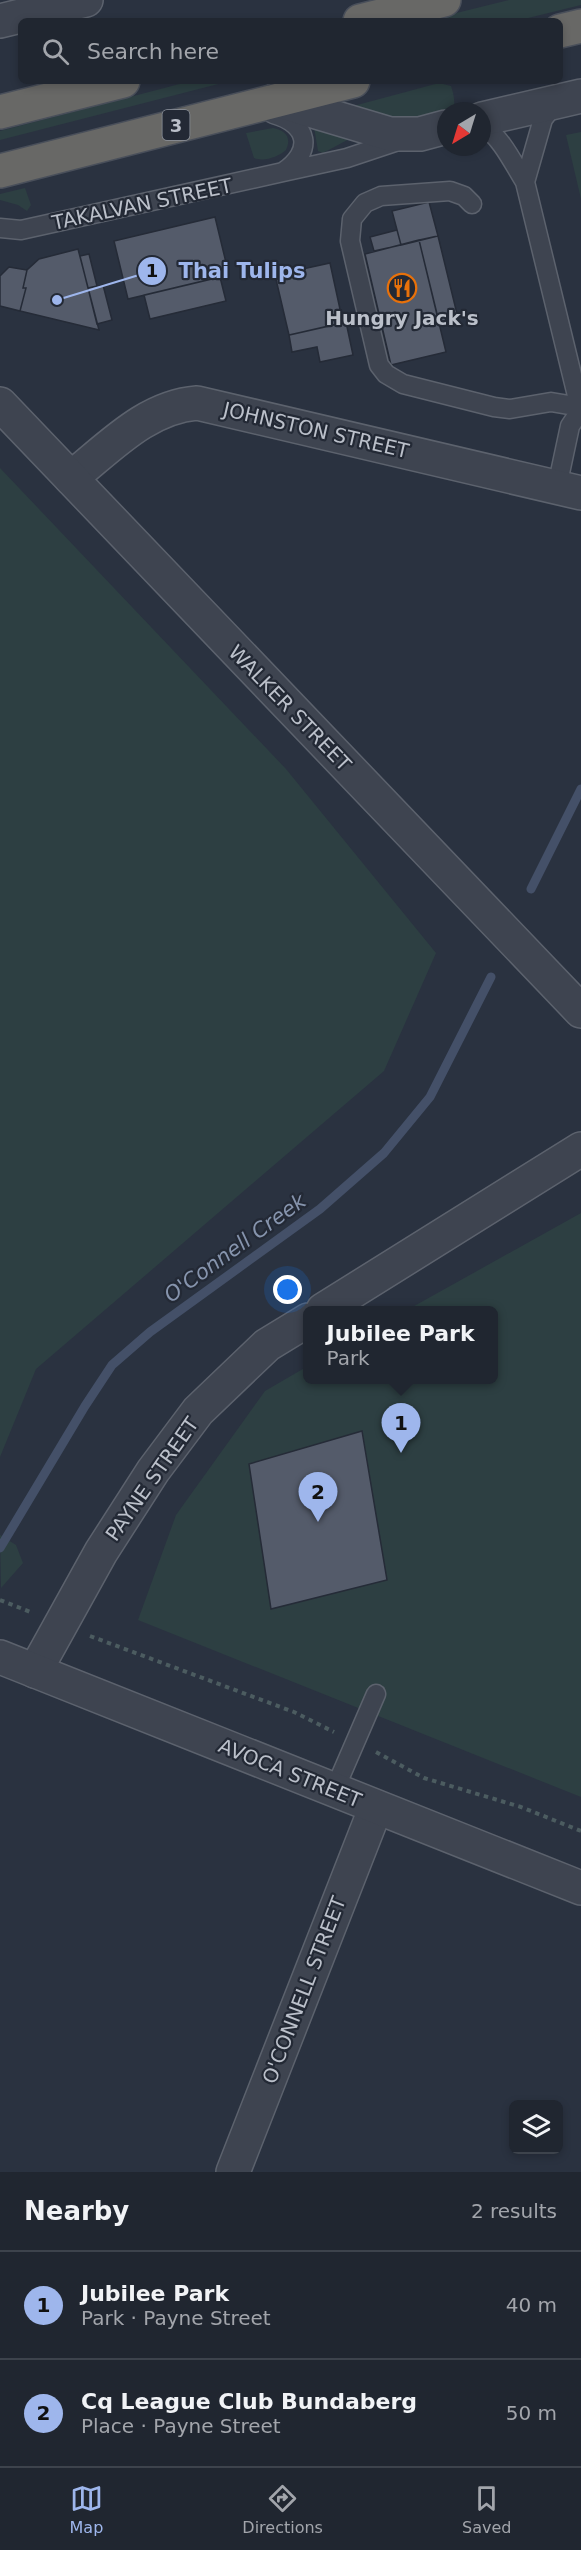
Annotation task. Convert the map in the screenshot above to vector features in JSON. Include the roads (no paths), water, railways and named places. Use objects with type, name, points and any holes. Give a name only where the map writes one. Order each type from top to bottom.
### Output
[{"type":"highway","points":[[372,18],[444,0]]},
{"type":"highway","points":[[563,30],[581,26]]},
{"type":"highway","points":[[0,112],[111,84]]},
{"type":"highway","name":"3","points":[[0,171],[341,84]]},
{"type":"street","points":[[0,21],[86,0]]},
{"type":"street","points":[[491,117],[569,98]]},
{"type":"street","points":[[262,103],[390,134],[433,131]]},
{"type":"street","name":"JOHNSTON STREET","points":[[71,478],[146,418],[182,404],[197,403],[575,491]]},
{"type":"street","name":"WALKER STREET","points":[[0,404],[581,1011]]},
{"type":"street","points":[[331,1306],[581,1149]]},
{"type":"street","name":"PAYNE STREET","points":[[35,1671],[101,1552],[153,1471],[198,1411],[267,1345],[303,1323]]},
{"type":"street","name":"AVOCA STREET","points":[[0,1657],[581,1888]]},
{"type":"street","name":"O'CONNELL STREET","points":[[233,2172],[376,1807]]},
{"type":"lane","points":[[525,182],[543,119],[569,98]]},
{"type":"lane","points":[[262,103],[298,127],[303,141],[301,154],[283,172]]},
{"type":"lane","name":"TAKALVAN STREET","points":[[0,228],[21,230],[347,158],[433,131]]},
{"type":"lane","points":[[491,131],[525,182],[580,410],[570,426],[575,491]]},
{"type":"lane","points":[[472,204],[464,196],[450,191],[381,196],[364,203],[352,219],[350,241],[379,365],[386,374],[403,384],[494,407],[510,409],[551,402],[580,410]]},
{"type":"lane","points":[[334,1791],[376,1694]]},
{"type":"waterway","name":"O'Connell Creek","points":[[531,889],[581,789]]},
{"type":"waterway","name":"O'Connell Creek","points":[[0,1548],[112,1365],[150,1332],[320,1209],[384,1153],[430,1097],[491,977]]},
{"type":"place","name":"Hungry Jack's","points":[[402,288]]},
{"type":"place","name":"Thai Tulips","points":[[57,300]]},
{"type":"place","name":"Jubilee Park","points":[[401,1453]]},
{"type":"place","name":"Cq League Club Bundaberg","points":[[318,1522]]}]
